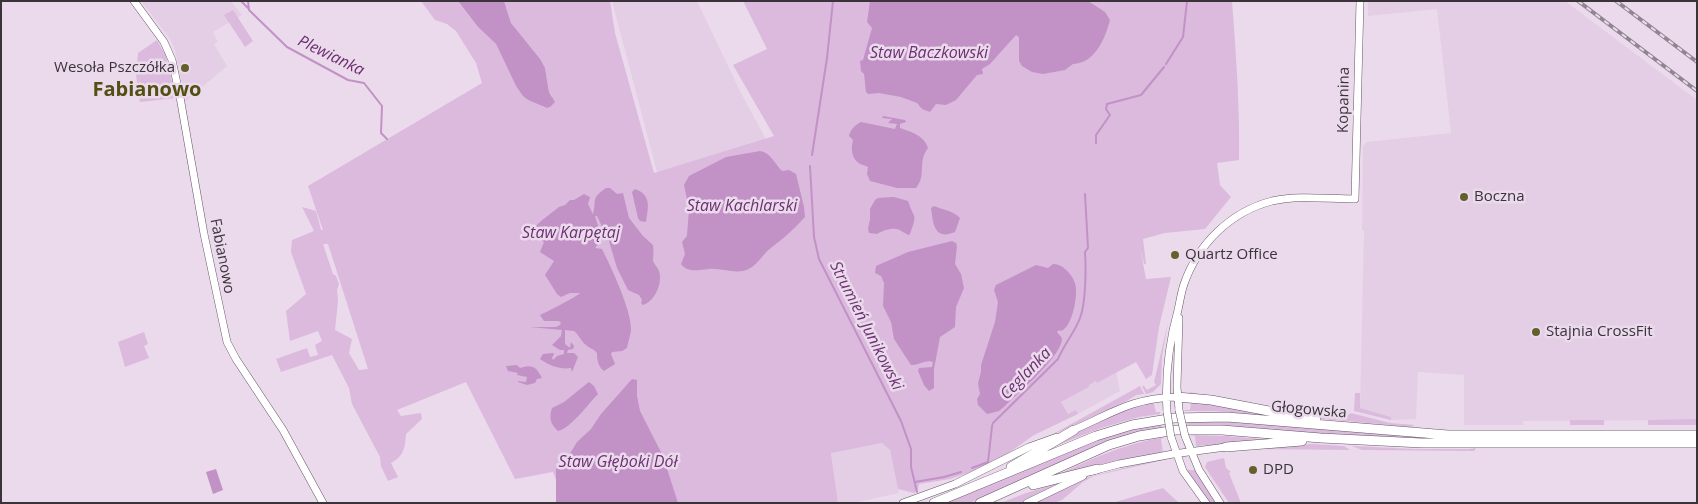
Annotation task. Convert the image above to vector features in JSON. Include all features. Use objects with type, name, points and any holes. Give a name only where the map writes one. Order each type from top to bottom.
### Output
[{"type":"main road","points":[[1177,397],[1211,400],[1343,427]]},
{"type":"main road","name":"Głogowska","points":[[934,503],[990,481],[1078,442],[1118,428],[1156,420],[1190,416],[1462,436],[1697,435]]},
{"type":"main road","points":[[990,481],[1074,430]]},
{"type":"main road","name":"Głogowska","points":[[980,503],[1110,445],[1176,430],[1217,430],[1422,444],[1697,443]]},
{"type":"main road","points":[[1226,447],[1330,439]]},
{"type":"main road","points":[[1002,494],[1097,470]]},
{"type":"street","name":"Fabianowo","points":[[134,1],[164,42],[172,60],[182,106],[204,234],[227,342],[282,430],[323,503]]},
{"type":"street","name":"Kopanina","points":[[1179,307],[1184,284],[1198,254],[1217,232],[1236,217],[1252,208],[1279,200],[1355,198],[1360,1]]},
{"type":"street","points":[[1179,307],[1177,397],[1179,410],[1190,452],[1220,503]]},
{"type":"street","points":[[1179,307],[1172,339],[1166,412],[1176,453],[1188,480],[1206,503]]},
{"type":"street","points":[[903,503],[969,478],[1029,447],[1074,430],[1118,408],[1141,401],[1177,397]]},
{"type":"street","points":[[1027,503],[1097,470],[1176,453],[1226,447]]},
{"type":"street","points":[[1199,470],[1199,458],[1206,450]]},
{"type":"shaded area","points":[[141,1],[231,1],[242,15],[213,32],[218,42],[214,44],[227,66],[186,101],[175,50],[170,39]]},
{"type":"shaded area","points":[[421,1],[458,1],[478,27],[496,44],[516,86],[528,100],[547,108],[550,107],[552,96],[549,92],[545,68],[511,23],[504,1],[610,1],[615,33],[654,173],[774,136],[733,65],[767,49],[743,1],[1232,1],[1238,100],[1239,160],[1217,163],[1220,185],[1231,197],[1205,229],[1165,233],[1143,239],[1146,264],[1144,264],[1140,247],[1146,279],[1171,277],[1159,327],[1152,375],[1146,379],[1136,362],[1097,383],[1096,381],[1089,385],[1089,387],[1061,402],[1068,414],[1076,410],[1078,414],[1034,435],[1003,457],[977,470],[950,479],[919,484],[918,491],[914,493],[898,489],[890,450],[882,443],[831,453],[838,503],[565,503],[553,472],[515,479],[466,382],[397,410],[401,416],[421,413],[422,419],[406,434],[403,451],[391,463],[398,477],[388,481],[381,466],[380,457],[352,404],[349,388],[332,355],[281,372],[276,359],[307,348],[310,357],[318,355],[315,345],[322,341],[318,331],[290,341],[286,311],[306,294],[291,252],[292,240],[314,231],[302,207],[316,211],[321,230],[323,230],[308,186],[482,83],[476,63],[456,31],[447,24],[435,20]],"holes":[[[323,244],[328,244],[368,369],[359,370],[349,353],[352,339],[335,330],[339,284],[336,276],[333,274]]]},
{"type":"shaded area","points":[[612,1],[697,1],[741,93],[767,141],[658,176]]},
{"type":"shaded area","points":[[1368,1],[1565,1],[1697,100],[1697,420],[1523,421],[1523,425],[1464,425],[1464,375],[1418,372],[1416,419],[1391,420],[1391,417],[1360,408],[1364,231],[1362,230],[1363,146],[1367,142],[1451,133],[1437,9],[1368,16]]},
{"type":"shaded area","points":[[233,10],[253,41],[245,47],[224,15]]},
{"type":"shaded area","points":[[157,40],[166,56],[176,98],[140,102],[136,75],[138,53]]},
{"type":"shaded area","points":[[1168,323],[1162,357],[1161,384],[1153,392],[1146,394],[1142,386],[1147,390],[1156,385],[1154,382]]},
{"type":"shaded area","points":[[144,332],[148,344],[144,346],[149,358],[125,367],[118,342]]},
{"type":"shaded area","points":[[1116,372],[1120,391],[1078,414],[1076,410],[1068,414],[1061,402],[1089,387],[1088,385]]},
{"type":"shaded area","points":[[1140,386],[1144,394],[1136,395],[1125,402],[1046,438]]},
{"type":"shaded area","points":[[1189,392],[1274,408],[1285,406],[1292,411],[1338,418],[1345,417],[1351,413],[1390,423],[1415,425],[1411,427],[1324,419],[1235,401],[1188,394]]},
{"type":"shaded area","points":[[1355,393],[1360,393],[1360,408],[1391,417],[1391,420],[1354,411]]},
{"type":"shaded area","points":[[1191,402],[1210,403],[1270,416],[1213,411],[1185,411],[1190,410]]},
{"type":"shaded area","points":[[1152,403],[1156,412],[1160,412],[1160,414],[1139,417],[1101,428],[1035,454],[1113,414]]},
{"type":"shaded area","points":[[1697,419],[1697,425],[1648,425],[1648,420]]},
{"type":"shaded area","points":[[1570,420],[1604,420],[1604,425],[1570,425]]},
{"type":"shaded area","points":[[1187,421],[1227,421],[1442,439],[1407,439],[1188,426]]},
{"type":"shaded area","points":[[1161,423],[1162,428],[969,503],[945,503],[1078,447]]},
{"type":"shaded area","points":[[1190,435],[1271,440],[1206,447],[1206,445],[1196,446],[1195,436]]},
{"type":"shaded area","points":[[1164,437],[1161,439],[1163,452],[1099,465],[1049,479],[1091,459],[1133,444]]},
{"type":"shaded area","points":[[882,443],[890,450],[899,493],[853,503],[838,503],[831,452]]},
{"type":"shaded area","points":[[1312,444],[1344,446],[1350,450],[1253,449],[1268,446]]},
{"type":"shaded area","points":[[1352,446],[1414,449],[1476,448],[1474,451],[1362,450]]},
{"type":"shaded area","points":[[1164,458],[1164,460],[1094,476],[1083,482],[1062,500],[1054,503],[1033,503],[1092,476]]},
{"type":"shaded area","points":[[1224,458],[1226,468],[1231,472],[1229,473],[1241,503],[1229,503],[1205,467],[1207,462]]},
{"type":"shaded area","points":[[1186,470],[1195,470],[1216,503],[1209,503]]},
{"type":"shaded area","points":[[1066,481],[1020,503],[1001,503],[1026,493]]},
{"type":"shaded area","points":[[1163,488],[1179,503],[1112,503]]},
{"type":"water","points":[[458,1],[504,1],[511,23],[545,68],[549,92],[555,102],[550,107],[547,108],[523,96],[516,86],[496,44],[478,27]]},
{"type":"water","name":"Staw Baczkowski","points":[[870,1],[1088,1],[1105,12],[1110,20],[1102,42],[1093,55],[1081,63],[1073,64],[1065,70],[1043,74],[1032,72],[1022,66],[1019,61],[1019,37],[1016,35],[990,64],[982,69],[983,74],[977,75],[956,100],[946,105],[936,104],[930,112],[922,109],[917,103],[901,97],[879,93],[868,94],[866,92],[860,61],[863,60],[872,28],[867,22]]},
{"type":"water","points":[[883,116],[905,120],[906,122],[900,124],[900,128],[917,135],[928,148],[923,158],[921,178],[916,188],[897,188],[870,181],[867,174],[868,167],[857,162],[853,156],[853,140],[849,136],[857,124],[861,122],[895,129],[897,124],[888,123],[892,119],[882,118]]},
{"type":"water","name":"Staw Kachlarski","points":[[760,151],[770,156],[782,171],[789,170],[796,174],[805,217],[768,250],[756,264],[748,269],[730,271],[686,269],[681,264],[685,254],[682,242],[687,236],[689,209],[684,185],[689,176],[726,157]]},
{"type":"water","name":"Staw Karpętaj","points":[[606,188],[610,188],[617,194],[623,193],[629,218],[653,245],[653,261],[659,271],[660,281],[654,296],[643,305],[639,295],[628,290],[617,268],[609,241],[597,216],[595,216],[602,239],[595,248],[602,249],[615,277],[628,311],[631,331],[627,348],[622,351],[612,352],[615,364],[604,371],[599,365],[596,351],[587,346],[574,331],[565,330],[565,344],[570,348],[571,342],[574,346],[567,353],[574,353],[578,357],[572,372],[571,368],[555,366],[540,359],[543,354],[553,353],[553,360],[557,356],[564,354],[564,350],[560,350],[552,345],[561,336],[562,330],[530,327],[556,327],[560,325],[559,321],[544,321],[540,315],[580,293],[570,293],[561,297],[557,294],[545,275],[554,261],[540,252],[544,242],[537,238],[530,238],[527,235],[559,207],[584,194],[590,197],[588,204],[593,214],[596,197]]},
{"type":"water","points":[[635,189],[644,195],[648,202],[646,222],[640,221],[638,218],[632,192]]},
{"type":"water","points":[[894,197],[908,201],[914,216],[910,234],[908,235],[897,229],[886,230],[877,234],[869,233],[870,209],[875,200],[878,198]]},
{"type":"water","points":[[934,206],[951,212],[960,218],[955,232],[943,234],[936,229],[931,208]]},
{"type":"water","points":[[952,241],[957,246],[955,264],[961,274],[964,288],[956,307],[955,327],[940,337],[934,369],[934,388],[929,391],[918,371],[919,368],[932,367],[933,362],[928,361],[911,365],[894,339],[891,322],[883,306],[884,283],[881,276],[875,273],[876,266],[908,252]]},
{"type":"water","points":[[1053,264],[1061,266],[1068,272],[1074,280],[1076,288],[1076,299],[1071,319],[1065,328],[1057,332],[1062,338],[1060,345],[1048,364],[1005,406],[999,411],[987,414],[978,405],[977,399],[980,394],[978,383],[981,365],[995,322],[998,302],[994,290],[996,285],[1036,265],[1048,268]]},
{"type":"water","points":[[517,365],[520,368],[533,367],[542,378],[537,379],[535,383],[527,385],[518,382],[526,382],[527,377],[508,371],[506,366]]},
{"type":"water","name":"Staw Głęboki Dół","points":[[632,379],[637,380],[637,396],[640,411],[663,456],[678,503],[556,503],[556,469]]},
{"type":"water","points":[[589,382],[594,386],[598,394],[574,421],[558,431],[553,426],[551,420],[552,408],[564,402]]},
{"type":"water","points":[[216,469],[223,490],[213,494],[206,472]]},
{"type":"waterway","points":[[241,1],[248,8]]},
{"type":"waterway","name":"Plewianka","points":[[248,1],[249,10],[287,47],[348,80],[364,83],[382,106],[381,133],[387,139]]},
{"type":"waterway","name":"Strumień Junikowski","points":[[812,155],[827,58],[833,1]]},
{"type":"waterway","name":"Ceglanka","points":[[1166,64],[1183,37],[1187,1]]},
{"type":"waterway","name":"Ceglanka","points":[[1096,143],[1096,135],[1110,115],[1106,109],[1107,104],[1141,95],[1164,67]]},
{"type":"waterway","name":"Strumień Junikowski","points":[[810,166],[814,237],[819,259],[901,421],[911,449],[911,467],[917,492]]},
{"type":"waterway","name":"Ceglanka","points":[[972,468],[988,462],[993,423],[1058,359],[1080,318],[1084,295],[1085,252],[1088,248],[1085,194]]},
{"type":"waterway","name":"Ceglanka","points":[[915,482],[961,472]]},
{"type":"railway","points":[[1578,1],[1697,91]]},
{"type":"railway","points":[[1616,1],[1697,62]]},
{"type":"place","name":"Wesoła Pszczółka","points":[[185,68]]},
{"type":"place","name":"Boczna","points":[[1464,197]]},
{"type":"place","name":"Quartz Office","points":[[1175,255]]},
{"type":"place","name":"Stajnia CrossFit","points":[[1536,332]]},
{"type":"place","name":"DPD","points":[[1253,470]]},
{"type":"district","name":"Fabianowo","points":[[147,90]]}]
